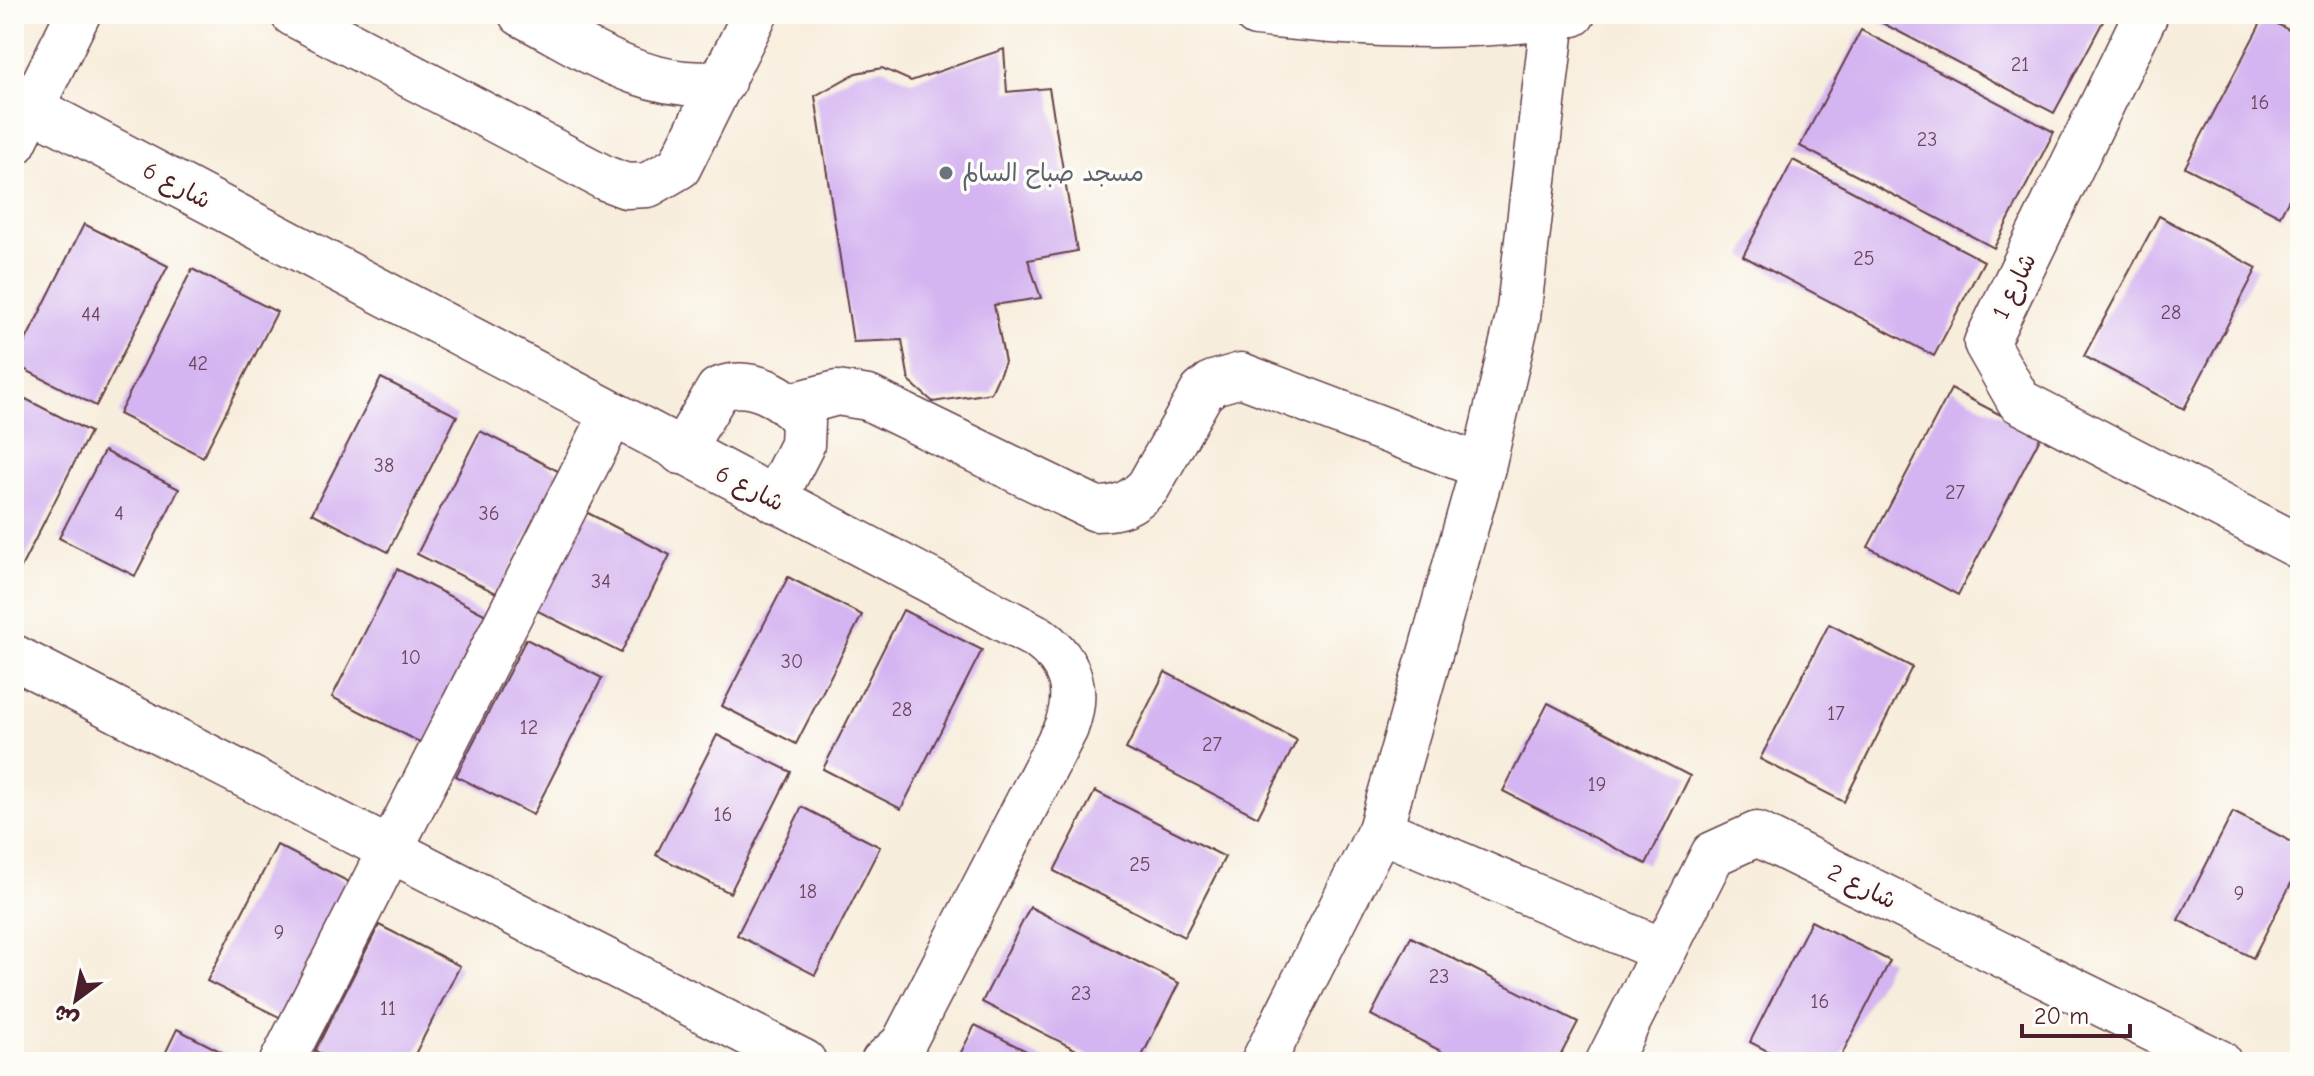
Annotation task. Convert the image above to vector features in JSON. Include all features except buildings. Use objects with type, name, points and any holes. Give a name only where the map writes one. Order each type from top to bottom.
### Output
[{"type":"street","points":[[23,126],[78,14]]},
{"type":"street","points":[[293,14],[591,171],[626,186],[648,185],[679,167],[723,82],[749,17]]},
{"type":"street","points":[[521,14],[648,78],[673,84],[723,82]]},
{"type":"street","points":[[1256,14],[1342,23],[1449,24],[1563,16],[1518,317],[1483,467],[1380,830],[1263,1062]]},
{"type":"street","name":"شارع 1","points":[[2146,14],[1986,343],[2019,401],[2300,547]]},
{"type":"street","name":"شارع 6","points":[[23,126],[612,415],[1039,638],[1061,659],[1073,688],[1073,709],[1066,728],[903,1044],[883,1062]]},
{"type":"street","points":[[789,406],[837,393],[868,398],[1081,505],[1096,509],[1125,505],[1138,497],[1148,487],[1202,392],[1213,383],[1241,375],[1483,467]]},
{"type":"street","points":[[681,452],[710,400],[730,384],[755,387],[789,406],[803,422],[805,434],[774,500]]},
{"type":"street","points":[[282,1062],[612,415]]},
{"type":"street","points":[[14,657],[804,1062]]},
{"type":"street","points":[[1380,830],[1664,951]]},
{"type":"street","name":"شارع 2","points":[[1608,1062],[1713,854],[1757,834],[2219,1062]]},
{"type":"place","name":"مسجد صباح السالم","points":[[946,173]]}]
